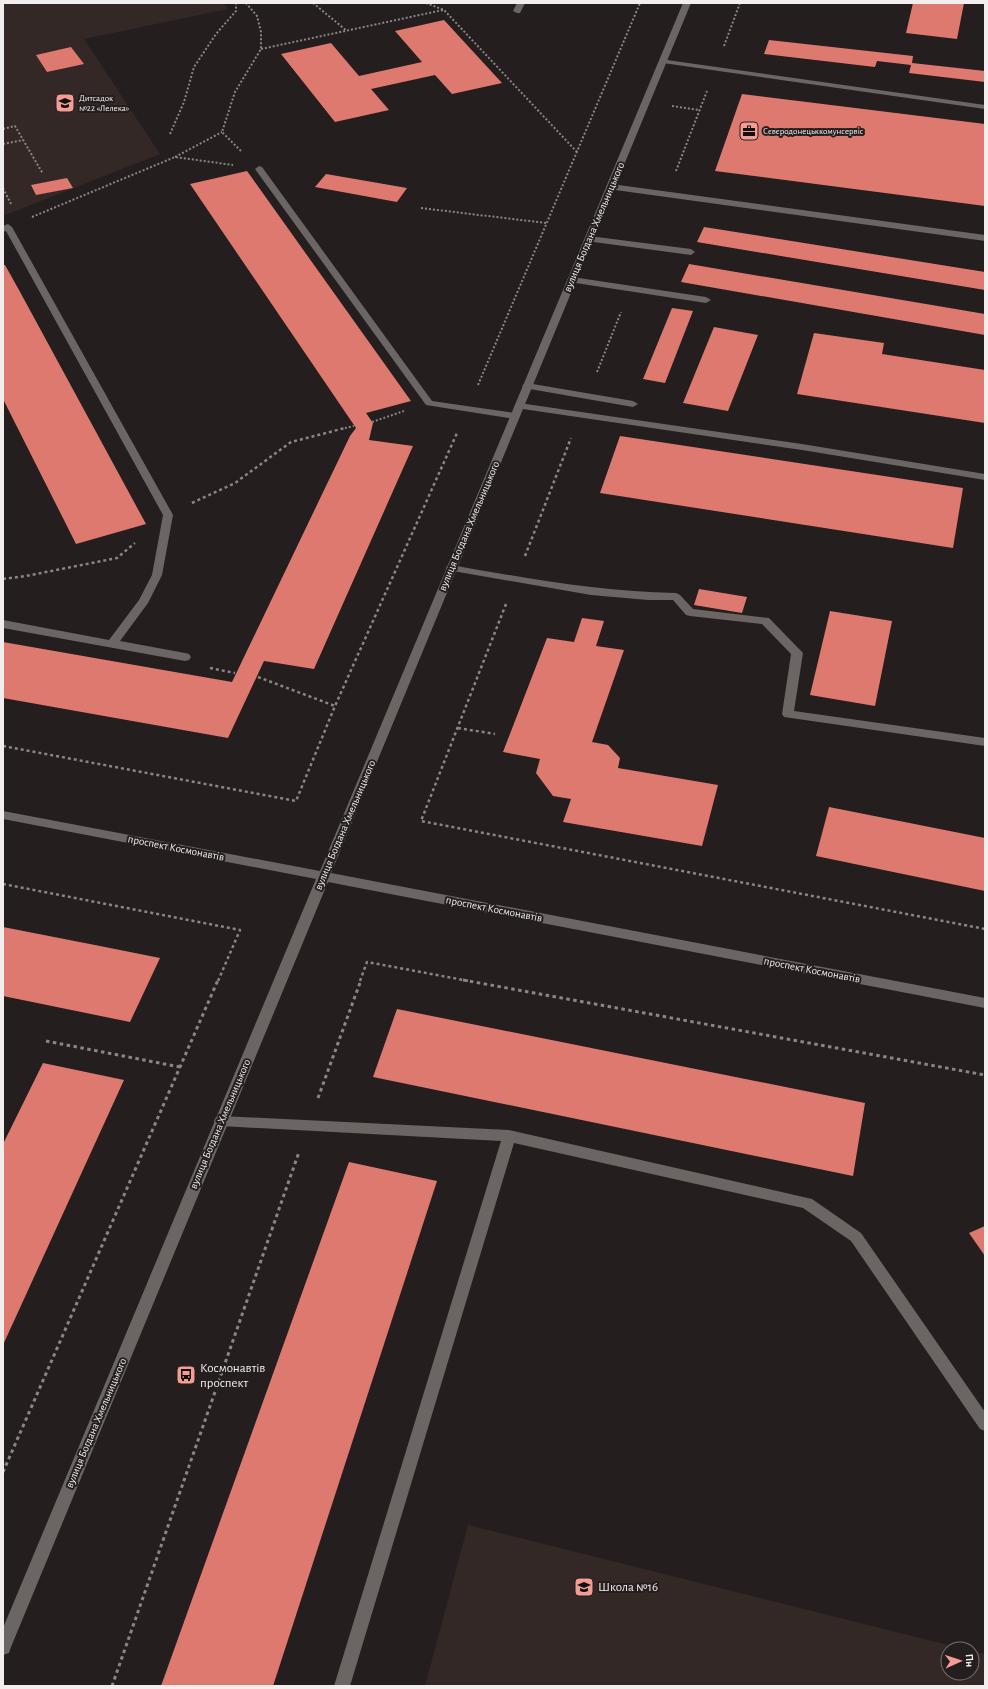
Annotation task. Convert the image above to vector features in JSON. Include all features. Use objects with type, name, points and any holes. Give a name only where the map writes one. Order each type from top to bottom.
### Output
[{"type":"street","points":[[517,11],[521,3]]},
{"type":"street","name":"вулиця Богдана Хмельницького","points":[[3,1647],[687,3]]},
{"type":"street","points":[[663,61],[985,107]]},
{"type":"street","points":[[259,169],[429,403],[468,409],[517,411],[802,447],[985,477]]},
{"type":"street","points":[[611,187],[985,238]]},
{"type":"street","points":[[5,228],[168,515],[157,575],[144,601],[112,644]]},
{"type":"street","points":[[589,239],[691,252]]},
{"type":"street","points":[[572,280],[706,300]]},
{"type":"street","points":[[527,386],[633,404]]},
{"type":"street","points":[[451,568],[568,588],[649,598],[676,598],[690,612],[766,621],[797,653],[788,714],[985,742]]},
{"type":"street","points":[[3,624],[185,657]]},
{"type":"street","name":"проспект Космонавтів","points":[[3,815],[985,1003]]},
{"type":"street","points":[[221,1121],[509,1136],[807,1203],[856,1237],[985,1424]]},
{"type":"street","points":[[342,1686],[509,1136]]},
{"type":"path","points":[[170,134],[184,102],[194,68],[216,34],[236,11],[236,3]]},
{"type":"path","points":[[5,228],[175,157],[222,132],[235,92],[262,49],[261,32],[257,16],[246,3]]},
{"type":"path","points":[[313,3],[346,31]]},
{"type":"path","points":[[426,3],[444,10],[577,152]]},
{"type":"path","points":[[3,746],[296,801],[335,706],[468,409],[640,3]]},
{"type":"path","points":[[262,49],[444,10]]},
{"type":"path","points":[[3,129],[15,126],[43,174]]},
{"type":"path","points":[[222,132],[259,169]]},
{"type":"path","points":[[3,144],[23,140]]},
{"type":"path","points":[[175,157],[259,169]]},
{"type":"path","points":[[3,188],[12,206]]},
{"type":"path","points":[[421,208],[546,223]]},
{"type":"path","points":[[372,422],[429,403]]},
{"type":"path","points":[[212,669],[235,673]]},
{"type":"path","points":[[258,677],[335,706]]},
{"type":"path","points":[[458,728],[495,734]]},
{"type":"path","points":[[421,822],[985,929]]},
{"type":"path","points":[[3,884],[240,930],[3,1472]]},
{"type":"path","points":[[112,1686],[367,962],[985,1075]]},
{"type":"path","points":[[46,1041],[180,1067]]},
{"type":"shaded area","name":"Дитсадок №22 «Лелека»","points":[[3,3],[224,3],[228,9],[84,39],[160,154],[3,216]]},
{"type":"shaded area","name":"Школа №16","points":[[468,1525],[940,1643],[940,1681],[980,1681],[980,1653],[985,1654],[985,1686],[425,1686]]},
{"type":"building","points":[[913,3],[964,3],[957,39],[906,33]]},
{"type":"building","points":[[444,20],[502,83],[452,94],[435,75],[371,89],[389,110],[335,122],[281,54],[331,43],[359,76],[422,62],[395,31]]},
{"type":"building","points":[[769,40],[913,56],[912,63],[985,71],[985,82],[909,73],[911,65],[877,61],[875,67],[764,54]]},
{"type":"building","points":[[71,47],[84,64],[47,72],[36,55]]},
{"type":"building","points":[[742,94],[985,124],[985,206],[715,171]]},
{"type":"building","points":[[247,171],[411,401],[366,413],[373,423],[369,440],[413,446],[314,669],[264,661],[228,738],[3,698],[3,642],[232,682],[350,436],[356,428],[190,184]]},
{"type":"building","points":[[326,174],[407,188],[397,202],[315,187]]},
{"type":"building","points":[[67,178],[73,188],[36,195],[31,185]]},
{"type":"building","points":[[704,227],[985,272],[985,290],[697,242]]},
{"type":"building","points":[[689,264],[985,314],[985,335],[681,282]]},
{"type":"building","points":[[3,265],[5,265],[19,290],[146,524],[76,544],[3,399]]},
{"type":"building","points":[[672,308],[693,311],[665,383],[643,379]]},
{"type":"building","points":[[714,327],[758,335],[728,411],[683,403]]},
{"type":"building","points":[[814,333],[884,343],[882,354],[985,370],[985,423],[797,394]]},
{"type":"building","points":[[620,436],[963,488],[953,548],[600,493]]},
{"type":"building","points":[[699,589],[747,597],[742,613],[694,605]]},
{"type":"building","points":[[830,611],[892,621],[875,706],[810,695]]},
{"type":"building","points":[[582,618],[604,621],[596,646],[624,650],[592,742],[608,745],[620,758],[618,768],[718,785],[702,846],[563,822],[571,799],[553,796],[536,773],[540,759],[503,752],[547,638],[574,642]]},
{"type":"building","points":[[829,807],[985,838],[985,891],[816,856]]},
{"type":"building","points":[[3,927],[160,958],[130,1022],[3,996]]},
{"type":"building","points":[[397,1009],[865,1103],[853,1176],[373,1077]]},
{"type":"building","points":[[43,1063],[124,1080],[3,1345],[3,1144]]},
{"type":"building","points":[[349,1162],[437,1181],[273,1686],[161,1686]]},
{"type":"building","points":[[985,1226],[985,1256],[969,1233]]},
{"type":"place","name":"Дитсадок №22 «Лелека»","points":[[65,103]]},
{"type":"place","name":"Сєвєродонецьккомунсервіс","points":[[749,131]]},
{"type":"place","name":"Космонавтів проспект","points":[[186,1375]]},
{"type":"place","name":"Школа №16","points":[[584,1587]]}]
